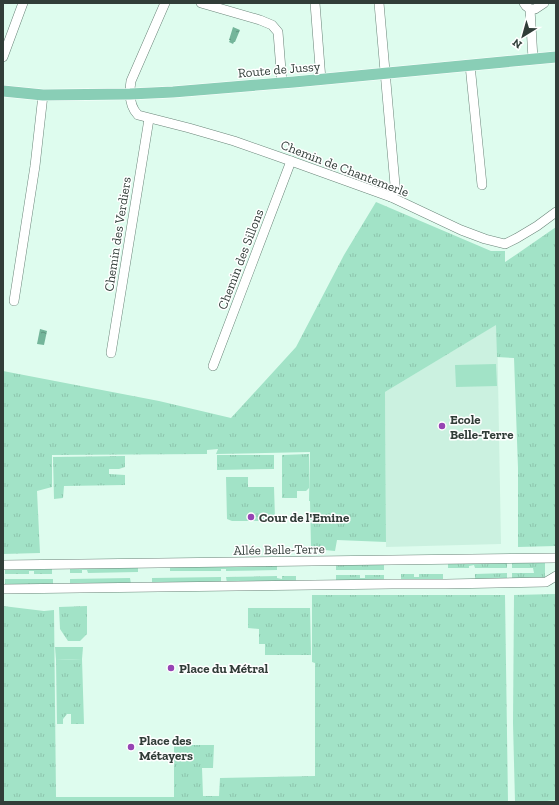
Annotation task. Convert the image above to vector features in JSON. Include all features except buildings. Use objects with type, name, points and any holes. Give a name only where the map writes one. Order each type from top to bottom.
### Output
[{"type":"main road","name":"Route de Jussy","points":[[3,91],[43,95],[173,92],[321,80],[556,57]]},
{"type":"street","points":[[3,57],[23,3]]},
{"type":"street","points":[[130,94],[132,79],[165,3]]},
{"type":"street","points":[[201,3],[260,20],[272,25],[278,32],[282,83]]},
{"type":"street","points":[[315,3],[321,80]]},
{"type":"street","points":[[379,3],[395,189],[391,197]]},
{"type":"street","points":[[533,59],[527,6],[535,9],[544,3]]},
{"type":"street","points":[[470,65],[482,185]]},
{"type":"street","name":"Chemin de Chantemerle","points":[[130,94],[131,105],[134,112],[138,115],[234,141],[292,161],[391,197],[461,230],[485,239],[505,244],[537,226],[556,212]]},
{"type":"street","points":[[14,301],[35,166],[43,95]]},
{"type":"street","name":"Chemin des Verdiers","points":[[111,353],[149,119]]},
{"type":"street","name":"Chemin des Sillons","points":[[213,366],[292,161]]},
{"type":"street","name":"Allée Belle-Terre","points":[[3,565],[556,558]]},
{"type":"street","points":[[3,589],[546,582],[556,576]]},
{"type":"shaded area","name":"Ecole Belle-Terre","points":[[497,324],[501,544],[386,547],[385,392]]},
{"type":"green space","points":[[376,202],[491,251],[505,251],[505,262],[556,227],[556,546],[518,547],[518,468],[514,358],[497,357],[496,325],[385,392],[386,542],[337,540],[335,551],[314,549],[311,547],[309,501],[310,452],[216,454],[218,449],[207,450],[207,454],[52,455],[52,487],[37,491],[40,553],[3,554],[3,371],[159,401],[231,418],[296,347],[344,255]]},
{"type":"green space","points":[[496,364],[497,386],[456,387],[455,365]]},
{"type":"green space","points":[[309,454],[309,488],[306,491],[297,491],[297,498],[282,498],[282,455]]},
{"type":"green space","points":[[217,455],[274,455],[274,469],[217,470]]},
{"type":"green space","points":[[125,456],[125,467],[119,469],[109,469],[109,474],[125,475],[125,485],[64,486],[63,498],[54,499],[53,457]]},
{"type":"green space","points":[[226,477],[248,477],[248,487],[274,487],[275,518],[271,521],[232,521],[227,519]]},
{"type":"green space","points":[[545,561],[545,579],[512,579],[512,573],[534,573],[533,568],[512,568],[512,562]]},
{"type":"green space","points":[[448,562],[507,562],[507,568],[475,568],[474,565],[469,566],[469,568],[448,568]]},
{"type":"green space","points":[[384,563],[384,570],[336,570],[336,564]]},
{"type":"green space","points":[[277,565],[277,570],[226,571],[226,569],[221,569],[221,571],[170,571],[170,566]]},
{"type":"green space","points":[[138,566],[138,572],[88,573],[87,570],[82,570],[82,573],[70,573],[70,567]]},
{"type":"green space","points":[[52,567],[52,574],[34,574],[34,571],[29,571],[29,574],[5,574],[5,568]]},
{"type":"green space","points":[[507,573],[507,580],[475,580],[475,574]]},
{"type":"green space","points":[[401,574],[414,574],[414,577],[419,577],[419,574],[443,574],[443,580],[401,581]]},
{"type":"green space","points":[[336,575],[360,575],[360,578],[365,578],[365,575],[384,575],[384,581],[336,581]]},
{"type":"green space","points":[[277,576],[277,578],[282,579],[282,576],[296,576],[296,582],[227,583],[226,577]]},
{"type":"green space","points":[[221,577],[221,583],[152,584],[152,578]]},
{"type":"green space","points":[[130,578],[131,584],[70,585],[70,579]]},
{"type":"green space","points":[[5,579],[53,579],[53,585],[5,586]]},
{"type":"green space","points":[[556,594],[556,800],[515,802],[513,723],[514,595]]},
{"type":"green space","points":[[312,595],[505,595],[508,802],[3,802],[3,606],[44,611],[54,610],[56,797],[174,797],[174,745],[214,745],[213,768],[202,768],[203,796],[219,796],[220,778],[315,776],[315,663],[312,662]]},
{"type":"green space","points":[[87,606],[87,634],[80,641],[68,641],[60,629],[59,607]]},
{"type":"green space","points":[[248,608],[310,608],[311,655],[265,655],[265,644],[259,644],[259,629],[248,628]]},
{"type":"green space","points":[[55,647],[83,647],[82,659],[56,660]]},
{"type":"green space","points":[[82,659],[84,724],[71,724],[71,714],[67,714],[63,719],[63,724],[57,724],[56,660]]},
{"type":"water","points":[[233,27],[240,30],[233,44],[229,42],[229,40]]},
{"type":"water","points":[[40,329],[47,331],[44,345],[37,344]]},
{"type":"place","name":"Ecole Belle-Terre","points":[[442,426]]},
{"type":"place","name":"Cour de l'Emine","points":[[251,517]]},
{"type":"place","name":"Place du Métral","points":[[171,668]]},
{"type":"place","name":"Place des Métayers","points":[[131,747]]}]
